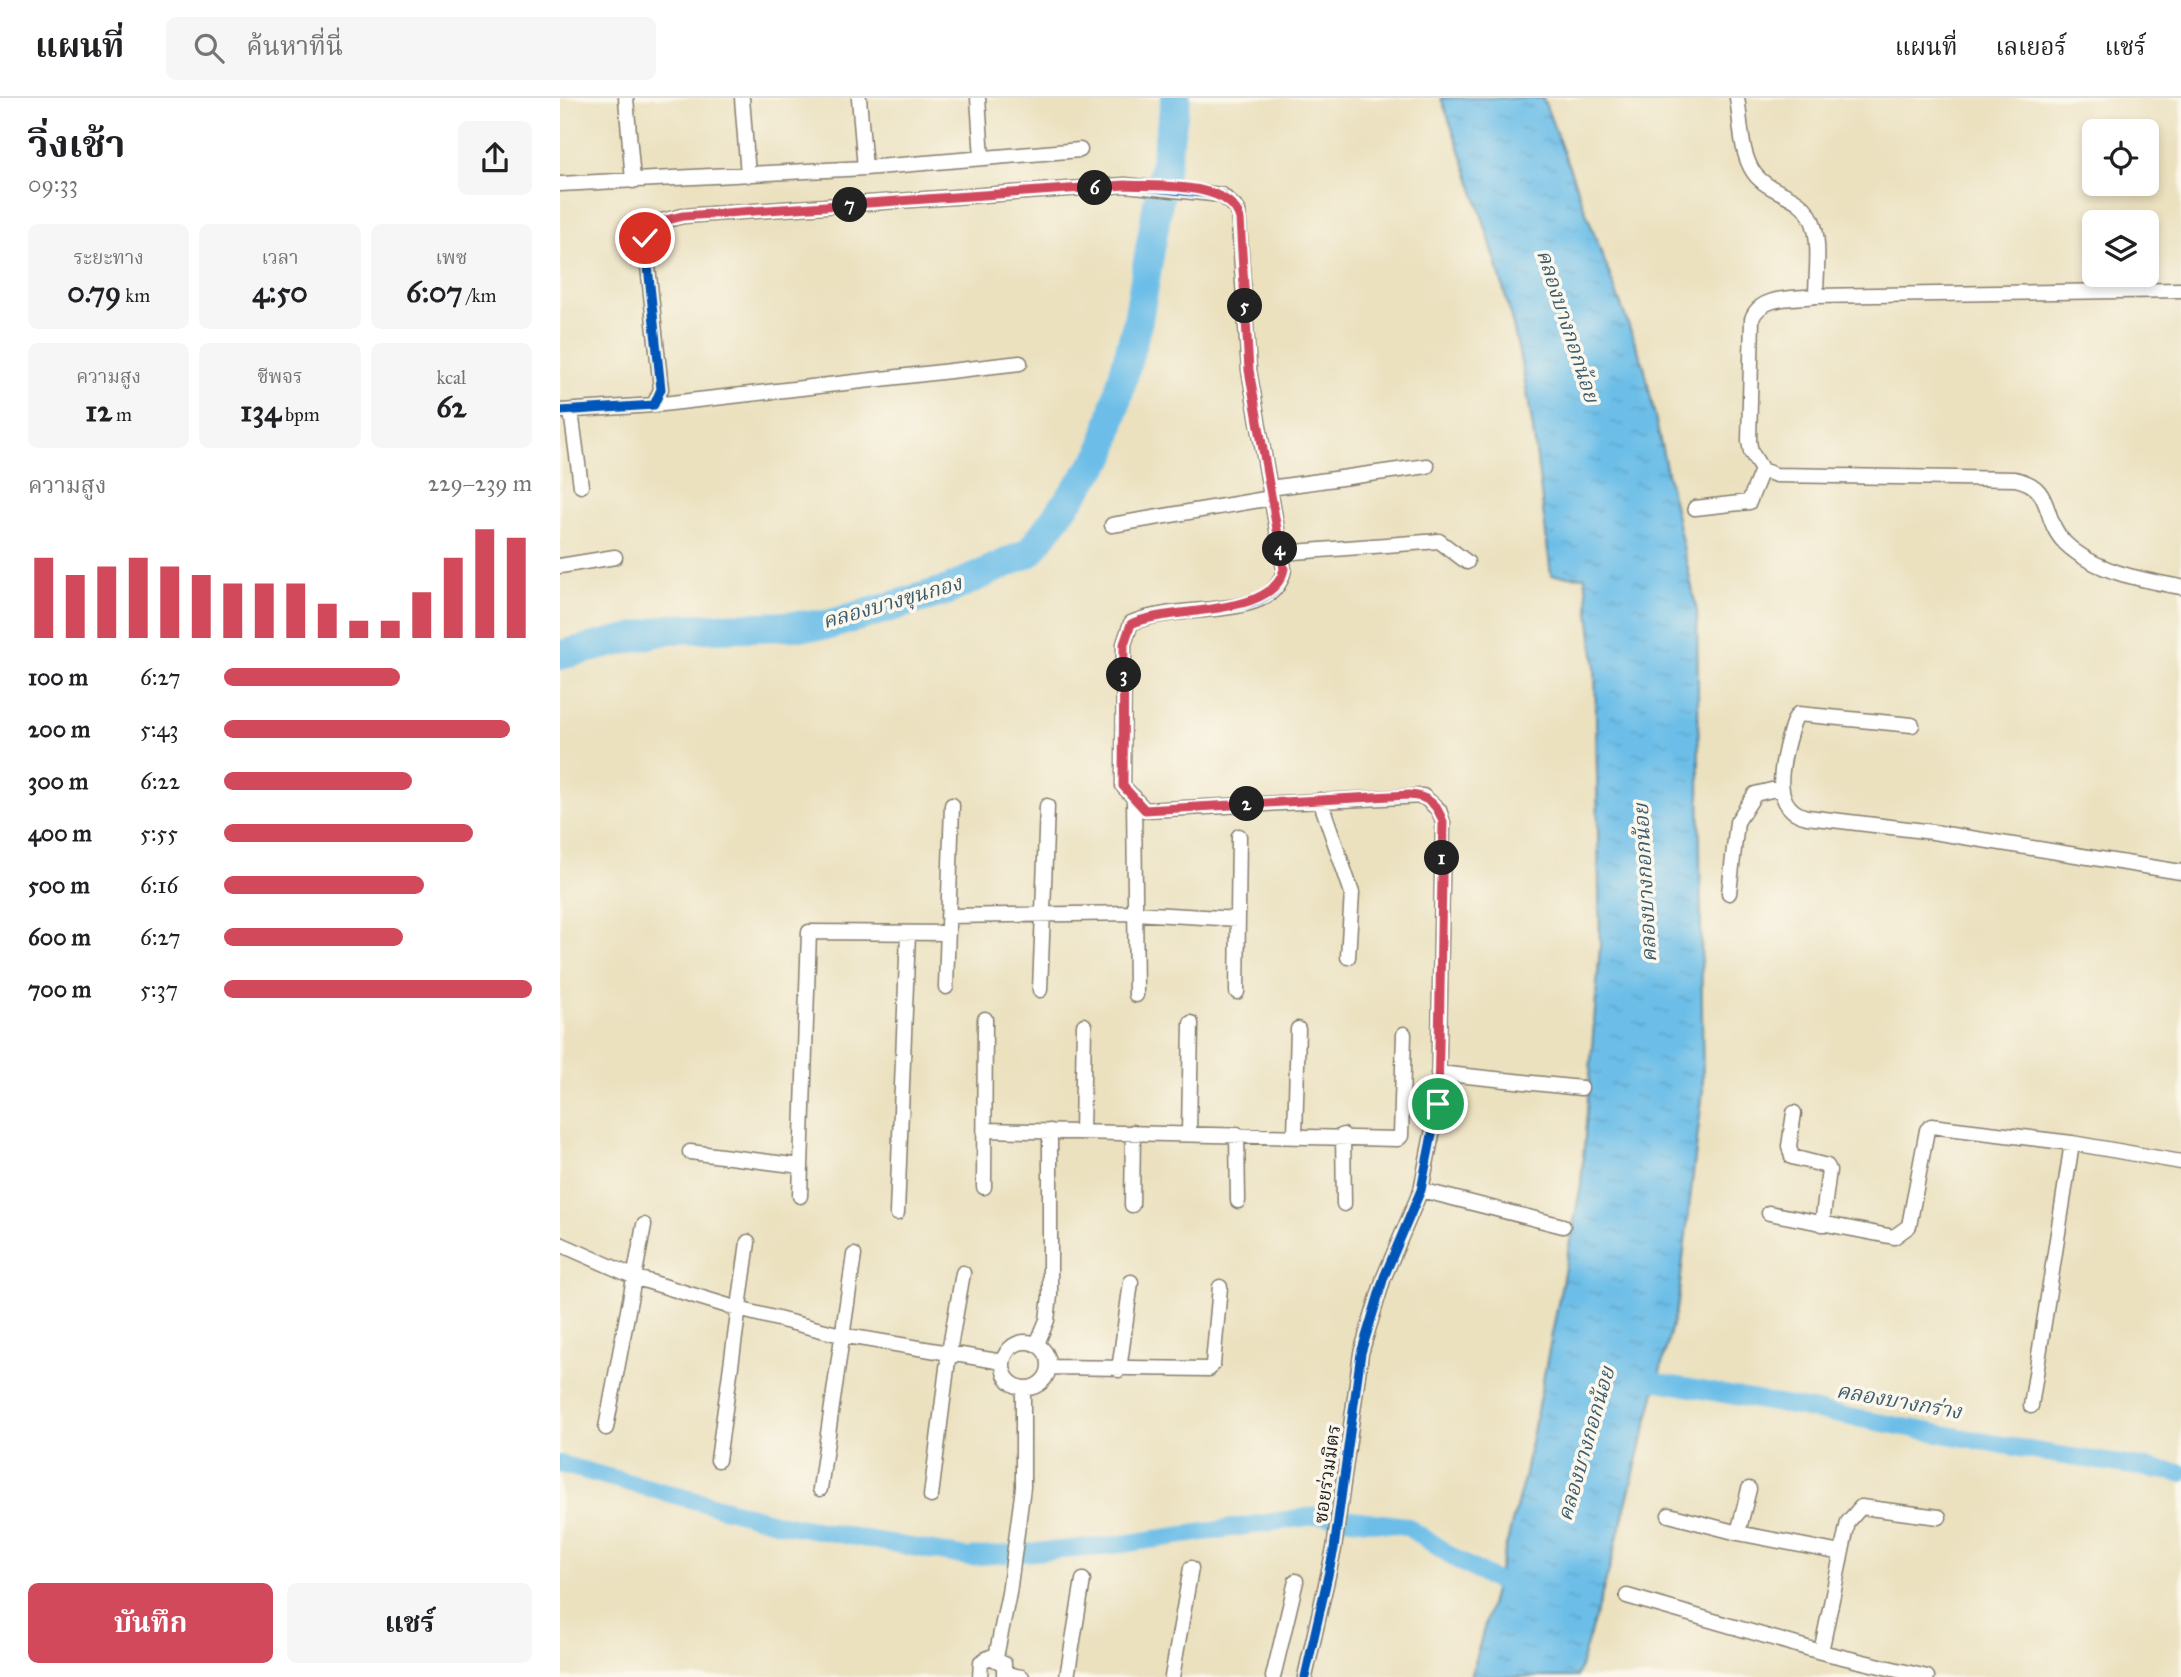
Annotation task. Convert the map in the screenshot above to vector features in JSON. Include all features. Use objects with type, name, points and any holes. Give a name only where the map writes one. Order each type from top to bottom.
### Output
[{"type":"street","points":[[626,98],[627,182]]},
{"type":"street","points":[[742,98],[748,175]]},
{"type":"street","points":[[859,98],[865,168]]},
{"type":"street","points":[[978,98],[982,158]]},
{"type":"street","points":[[1737,98],[1747,156],[1753,172],[1770,188],[1798,200],[1813,221],[1816,296]]},
{"type":"street","points":[[560,184],[865,168],[1080,150]]},
{"type":"street","points":[[652,405],[661,389],[645,238],[658,222],[683,216],[1125,185],[1196,190],[1222,195],[1232,202],[1240,219],[1249,370],[1281,552],[1282,578],[1274,590],[1254,602],[1149,615],[1131,624],[1124,644],[1123,786],[1134,797],[1136,995]]},
{"type":"street","points":[[2181,289],[1816,296],[1768,302],[1759,307],[1752,319],[1749,441],[1751,452],[1762,470],[1776,475],[2015,479],[2030,482],[2042,493],[2056,533],[2094,565],[2181,587]]},
{"type":"street","points":[[581,486],[566,411],[652,405],[1020,363]]},
{"type":"street","points":[[1112,525],[1271,493],[1427,466]]},
{"type":"street","points":[[1695,508],[1749,502],[1762,470]]},
{"type":"street","points":[[1281,552],[1439,541],[1467,562]]},
{"type":"street","points":[[560,566],[615,557]]},
{"type":"street","points":[[1912,725],[1798,714],[1783,758],[1780,788],[1791,810],[1807,817],[1933,832],[2181,872]]},
{"type":"street","points":[[1729,893],[1737,822],[1755,794],[1780,788]]},
{"type":"street","name":"ซอยร่วมมิตร","points":[[1134,797],[1145,810],[1423,796],[1439,810],[1443,822],[1438,1104],[1421,1190],[1384,1277],[1361,1353],[1334,1549],[1305,1677]]},
{"type":"street","points":[[1320,800],[1352,893],[1348,957]]},
{"type":"street","points":[[946,987],[952,805]]},
{"type":"street","points":[[1040,990],[1047,806]]},
{"type":"street","points":[[1237,992],[1239,836]]},
{"type":"street","points":[[948,916],[1043,912],[1134,913],[1238,919]]},
{"type":"street","points":[[800,1196],[809,932],[948,933]]},
{"type":"street","points":[[897,1213],[908,933]]},
{"type":"street","points":[[984,1187],[985,1019]]},
{"type":"street","points":[[1188,1133],[1191,1023]]},
{"type":"street","points":[[1082,1132],[1084,1025]]},
{"type":"street","points":[[1295,1135],[1298,1029]]},
{"type":"street","points":[[985,1130],[1400,1138],[1404,1034]]},
{"type":"street","points":[[1438,1073],[1581,1088]]},
{"type":"street","points":[[1794,1113],[1789,1146],[1792,1157],[1827,1166],[1829,1170],[1822,1224]]},
{"type":"street","points":[[1769,1213],[1891,1237],[1906,1229],[1927,1130],[1931,1126],[2072,1143],[2181,1162]]},
{"type":"street","points":[[1037,1345],[1046,1320],[1050,1296],[1051,1131]]},
{"type":"street","points":[[1132,1205],[1133,1132]]},
{"type":"street","points":[[1237,1134],[1238,1201]]},
{"type":"street","points":[[1343,1135],[1344,1204]]},
{"type":"street","points":[[2031,1406],[2072,1143]]},
{"type":"street","points":[[691,1152],[801,1166]]},
{"type":"street","points":[[1421,1190],[1563,1226]]},
{"type":"street","points":[[606,1427],[644,1225]]},
{"type":"street","points":[[718,1460],[748,1242]]},
{"type":"street","points":[[560,1244],[636,1278],[738,1308],[841,1335],[1003,1362]]},
{"type":"street","points":[[820,1489],[854,1255]]},
{"type":"street","points":[[931,1496],[949,1352],[963,1273]]},
{"type":"street","points":[[1119,1370],[1131,1282]]},
{"type":"street","points":[[1049,1367],[1119,1370],[1209,1369],[1213,1364],[1220,1287]]},
{"type":"street","points":[[1019,1342],[1037,1345],[1044,1350],[1049,1367],[1040,1384],[1023,1388],[1007,1380],[1003,1362],[1005,1354],[1019,1342]]},
{"type":"street","points":[[996,1657],[1010,1589],[1023,1487],[1023,1388]]},
{"type":"street","points":[[1738,1533],[1749,1489]]},
{"type":"street","points":[[1821,1652],[1848,1522],[1861,1507],[1939,1517]]},
{"type":"street","points":[[1669,1515],[1738,1533],[1841,1553]]},
{"type":"street","points":[[1172,1677],[1191,1568]]},
{"type":"street","points":[[1067,1677],[1083,1580]]},
{"type":"street","points":[[1273,1677],[1296,1581]]},
{"type":"street","points":[[1627,1596],[1821,1652],[1927,1677]]},
{"type":"street","points":[[996,1657],[1004,1664],[1005,1676],[1022,1677]]},
{"type":"street","points":[[980,1677],[981,1662],[996,1657]]},
{"type":"water","name":"คลองบางกอกน้อย","points":[[1441,98],[1543,98],[1644,366],[1697,611],[1703,1090],[1678,1302],[1608,1574],[1577,1677],[1471,1677],[1524,1478],[1581,1185],[1600,947],[1595,663],[1585,577],[1551,575],[1531,416],[1515,335],[1482,215]]},
{"type":"waterway","name":"คลองบางขุนกอง","points":[[560,655],[670,629],[828,625],[948,590],[1030,552],[1102,455],[1138,320],[1176,98]]},
{"type":"waterway","name":"คลองบางกร่าง","points":[[1636,1378],[2058,1455],[2181,1473]]},
{"type":"waterway","points":[[560,1464],[782,1524],[968,1557],[1101,1547],[1321,1515],[1406,1526],[1459,1561],[1518,1593]]},
{"type":"cycle path","points":[[560,411],[654,405],[661,389],[645,238],[658,222],[683,216],[1125,185],[1222,195],[1238,210],[1249,370],[1284,569],[1273,591],[1253,602],[1164,614],[1131,623],[1124,644],[1123,786],[1145,810],[1423,796],[1439,810],[1443,823],[1438,1104],[1421,1190],[1384,1277],[1361,1353],[1334,1549],[1305,1677]]},
{"type":"route","points":[[645,238],[658,222],[683,216],[1125,185],[1196,190],[1222,195],[1232,202],[1240,219],[1249,370],[1284,569],[1274,590],[1254,602],[1149,615],[1131,624],[1124,644],[1123,786],[1145,810],[1409,795],[1423,796],[1431,801],[1439,810],[1443,822],[1438,1104]]}]
